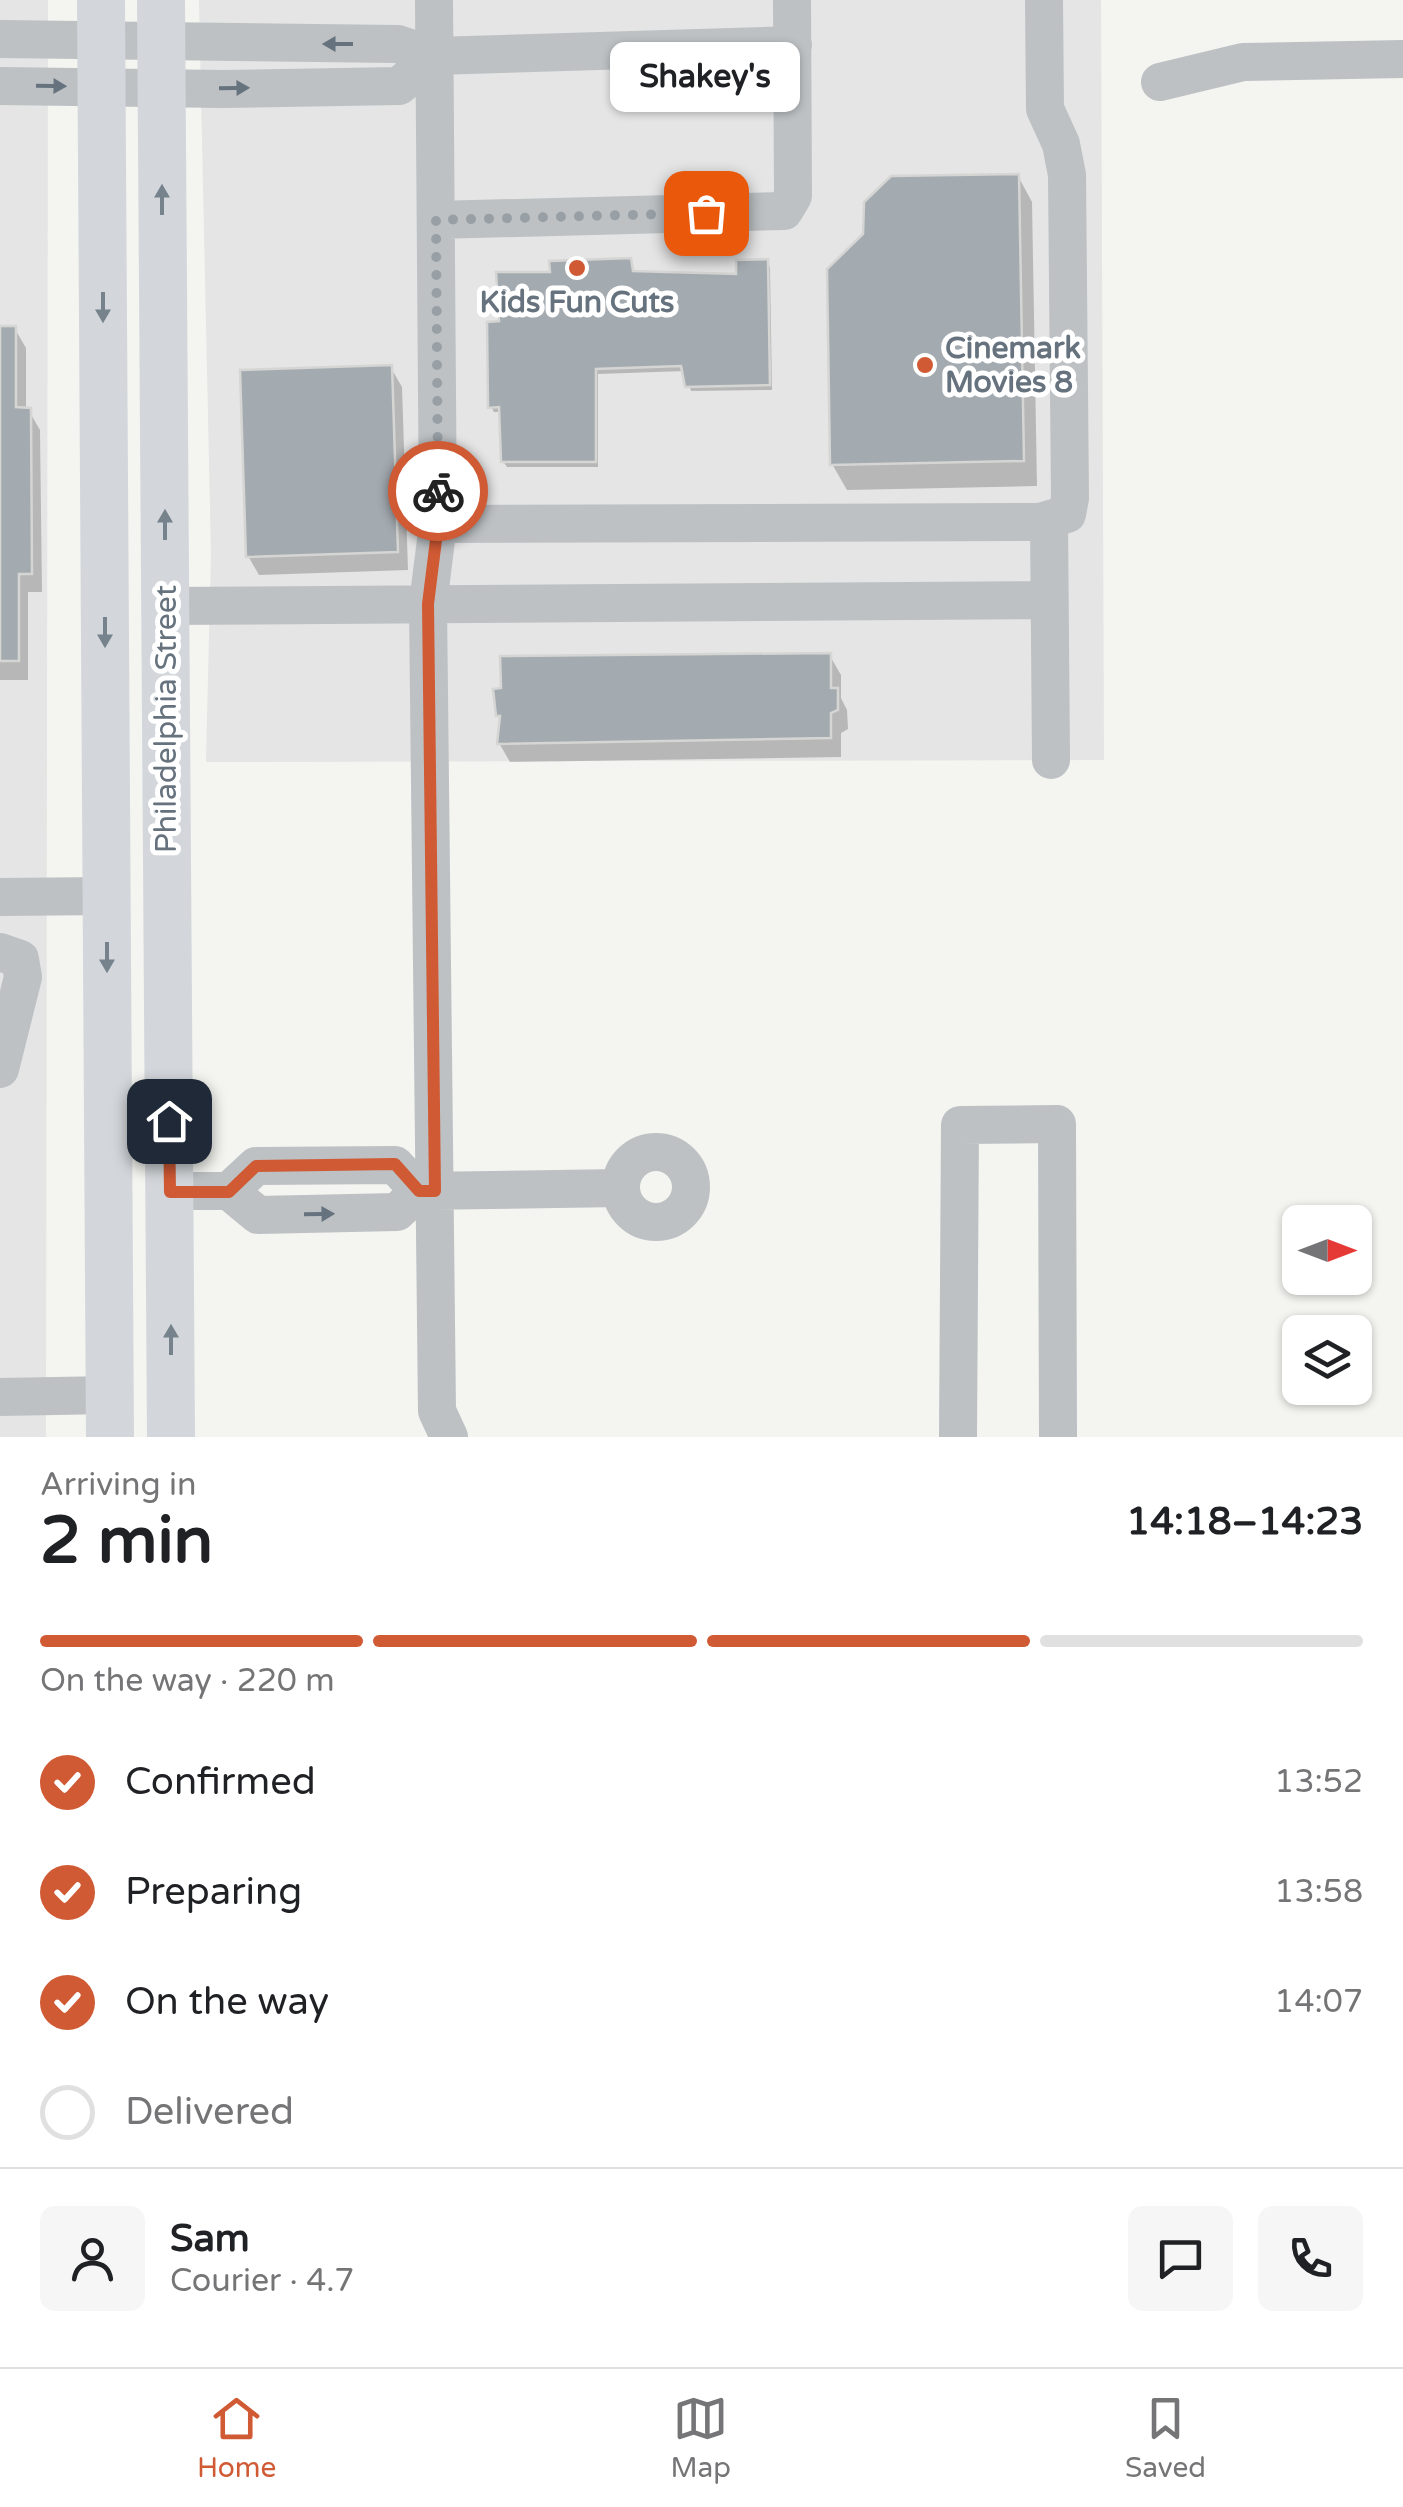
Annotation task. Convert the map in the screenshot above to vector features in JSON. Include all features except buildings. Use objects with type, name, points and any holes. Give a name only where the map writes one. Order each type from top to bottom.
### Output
[{"type":"main road","name":"Philadelphia Street","points":[[101,43],[110,1416]]},
{"type":"main road","name":"Philadelphia Street","points":[[161,44],[171,1437]]},
{"type":"main road","points":[[107,896],[123,899],[138,909],[168,980]]},
{"type":"street","points":[[434,0],[438,524],[428,604],[427,1191],[437,1410],[449,1437]]},
{"type":"street","points":[[436,220],[784,212],[793,196],[792,0]]},
{"type":"street","points":[[438,524],[1049,520],[1067,514],[1067,175],[1061,144],[1045,108],[1044,0]]},
{"type":"street","points":[[0,39],[161,44],[399,86],[434,56],[793,46]]},
{"type":"street","points":[[0,86],[101,43]]},
{"type":"street","points":[[1160,82],[1243,62],[1403,59]]},
{"type":"street","points":[[1049,520],[1051,760]]},
{"type":"street","points":[[165,606],[1050,600]]},
{"type":"street","points":[[0,897],[107,896]]},
{"type":"street","points":[[0,952],[20,959],[24,977],[0,1069]]},
{"type":"street","points":[[958,1437],[960,1125],[1057,1124],[1058,1437]]},
{"type":"street","points":[[170,1192],[229,1192],[256,1166],[395,1164],[427,1191],[621,1188]]},
{"type":"street","points":[[0,1396],[110,1416]]},
{"type":"shaded area","points":[[0,0],[48,0],[46,1437],[0,1437]]},
{"type":"shaded area","points":[[199,0],[1101,0],[1104,760],[206,762],[211,554]]},
{"type":"way so far","points":[[438,491],[436,220],[706,213]]},
{"type":"place","name":"Shakey's","points":[[706,213]]},
{"type":"place","name":"Kids Fun Cuts","points":[[577,268]]},
{"type":"place","name":"Cinemark Movies 8","points":[[925,365]]},
{"type":"route","points":[[169,1121],[170,1192],[229,1192],[256,1166],[395,1164],[419,1191],[435,1191],[428,583],[438,524],[438,491]]}]
